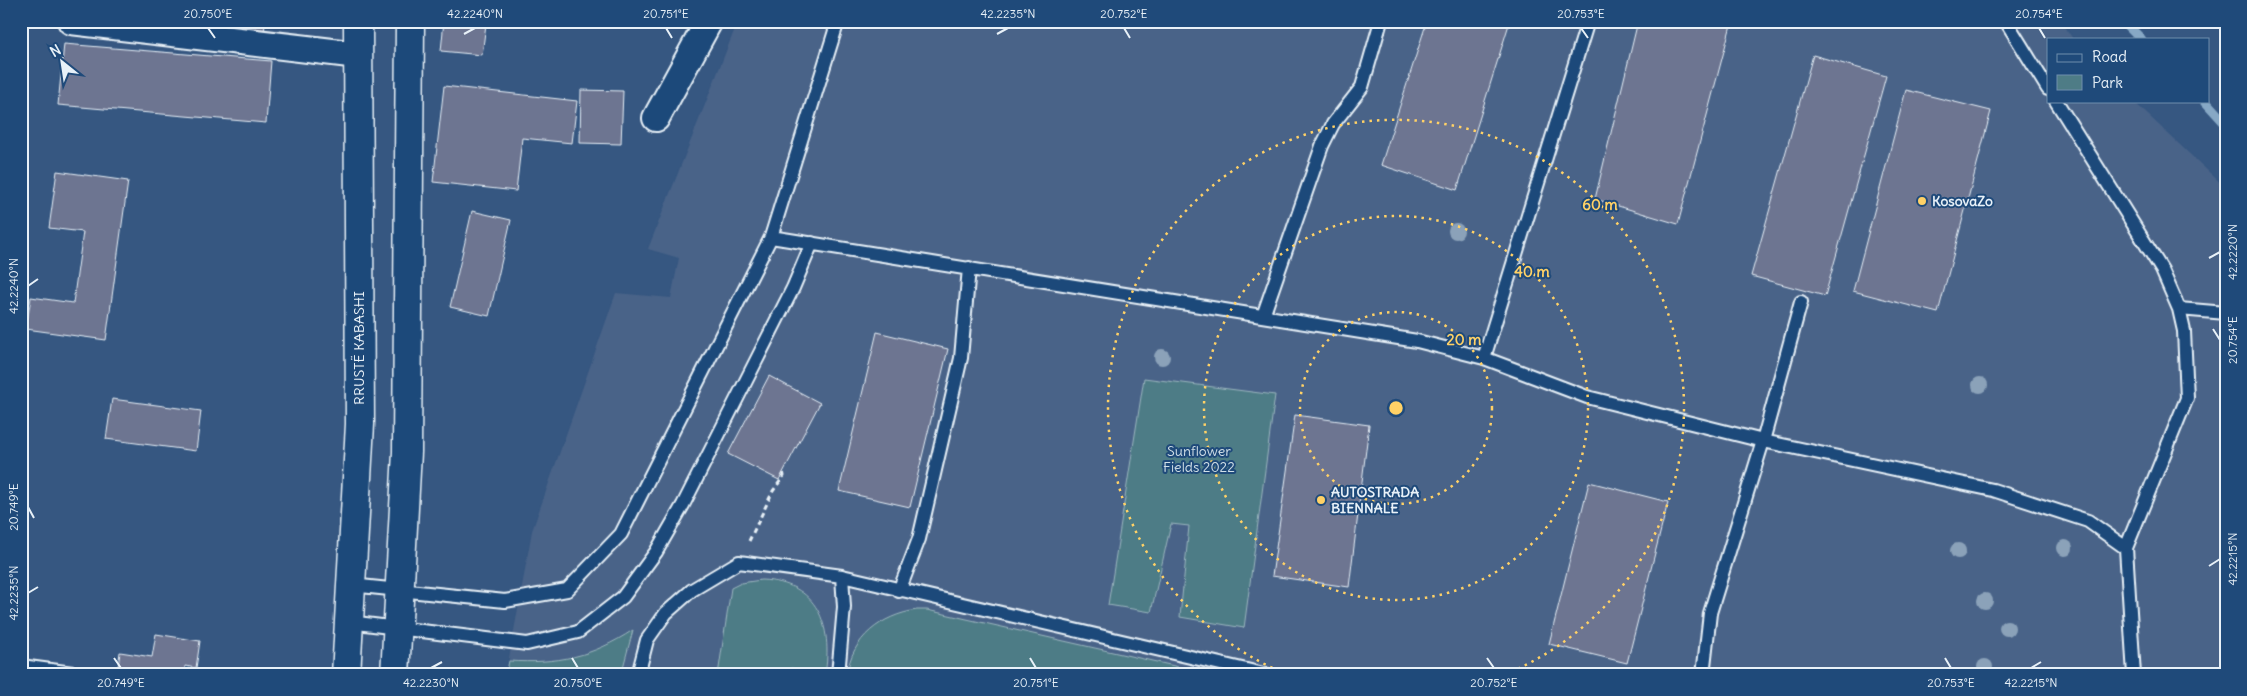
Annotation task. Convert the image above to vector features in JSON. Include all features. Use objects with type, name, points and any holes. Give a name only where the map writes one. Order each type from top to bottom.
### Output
[{"type":"main road","name":"RRUSTË KABASHI","points":[[346,675],[360,424],[358,21]]},
{"type":"main road","points":[[395,675],[407,452],[410,21]]},
{"type":"street","points":[[71,21],[358,55]]},
{"type":"street","points":[[656,118],[709,21]]},
{"type":"lane","points":[[351,585],[505,602],[568,590],[621,534],[772,237],[838,21]]},
{"type":"lane","points":[[1263,316],[1322,146],[1333,124],[1362,87],[1381,21]]},
{"type":"lane","points":[[1484,358],[1588,21]]},
{"type":"lane","points":[[2006,21],[2047,87]]},
{"type":"lane","points":[[2057,102],[2162,270],[2179,310],[2184,331],[2186,398],[2126,548],[2134,675]]},
{"type":"lane","points":[[772,237],[1417,341],[1484,358],[1587,398],[1763,441],[1993,490],[2088,521],[2126,548]]},
{"type":"lane","points":[[348,622],[527,644],[578,632],[623,597],[656,552],[683,506],[794,288],[812,243]]},
{"type":"lane","points":[[899,590],[919,539],[962,358],[969,268]]},
{"type":"lane","points":[[1703,675],[1710,614],[1763,441],[1801,302]]},
{"type":"lane","points":[[2179,310],[2226,313]]},
{"type":"lane","points":[[638,675],[647,640],[666,613],[692,590],[739,562],[842,576],[1268,675]]},
{"type":"lane","points":[[838,675],[844,607],[842,576]]},
{"type":"lane","points":[[21,666],[88,675]]},
{"type":"path","points":[[739,562],[773,490],[784,476],[783,471]]},
{"type":"shaded area","points":[[738,21],[2061,21],[2072,38],[2047,38],[2047,102],[2134,102],[2226,188],[2226,675],[506,675],[532,531],[616,293],[671,298],[679,258],[648,249]]},
{"type":"green space","name":"Sunflower Fields 2022","points":[[1144,378],[1275,395],[1244,628],[1180,617],[1189,526],[1171,524],[1151,612],[1108,605]]},
{"type":"green space","points":[[761,580],[780,583],[796,589],[808,598],[817,610],[823,623],[826,639],[825,675],[791,668],[789,675],[718,675],[731,588],[741,583]]},
{"type":"green space","points":[[917,610],[927,610],[1214,675],[847,675],[855,650],[870,630],[892,617]]},
{"type":"green space","points":[[633,630],[621,675],[506,675],[509,661],[543,661],[574,657],[603,647]]},
{"type":"building","points":[[94,21],[265,21],[264,38]]},
{"type":"building","points":[[444,21],[486,24],[482,55],[441,51]]},
{"type":"building","points":[[1427,21],[1510,21],[1457,190],[1381,165]]},
{"type":"building","points":[[1638,21],[1732,21],[1678,224],[1595,199]]},
{"type":"building","points":[[64,44],[271,61],[266,123],[58,105]]},
{"type":"building","points":[[1813,55],[1886,76],[1825,296],[1751,276]]},
{"type":"building","points":[[444,86],[577,101],[572,143],[522,138],[516,191],[433,182]]},
{"type":"building","points":[[581,90],[623,91],[621,144],[580,143]]},
{"type":"building","name":"KosovaZo","points":[[1906,90],[1991,111],[1938,313],[1853,291]]},
{"type":"building","points":[[57,171],[128,181],[106,340],[26,329],[31,297],[73,303],[83,232],[49,228]]},
{"type":"building","points":[[472,211],[511,220],[489,316],[450,307]]},
{"type":"building","points":[[877,332],[948,349],[910,507],[839,491]]},
{"type":"building","points":[[769,376],[820,403],[779,480],[728,454]]},
{"type":"building","points":[[112,399],[201,411],[196,451],[106,439]]},
{"type":"building","name":"AUTOSTRADA BIENNALE","points":[[1295,415],[1369,425],[1349,587],[1272,576]]},
{"type":"building","points":[[1589,482],[1668,502],[1627,663],[1549,644]]},
{"type":"building","points":[[156,634],[200,641],[196,668],[185,666],[184,675],[117,675],[120,652],[152,657]]},
{"type":"waterway","points":[[2123,21],[2140,38]]},
{"type":"waterway","points":[[2206,102],[2226,124]]},
{"type":"place","name":"KosovaZo","points":[[1922,201]]},
{"type":"place","name":"AUTOSTRADA BIENNALE","points":[[1321,500]]}]
